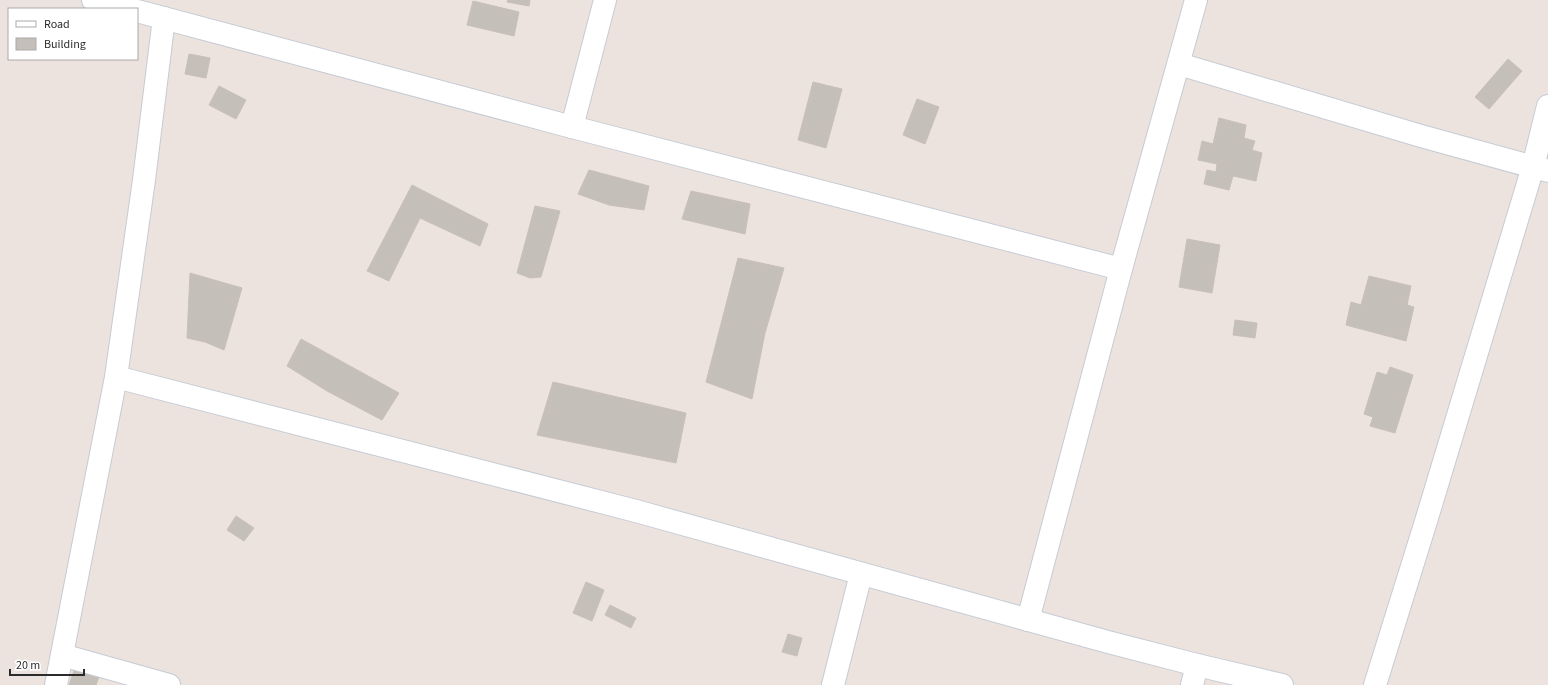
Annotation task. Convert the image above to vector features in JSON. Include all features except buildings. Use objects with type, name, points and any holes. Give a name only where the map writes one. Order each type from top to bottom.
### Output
[{"type":"street","points":[[93,0],[124,8]]},
{"type":"street","points":[[572,127],[605,0]]},
{"type":"street","points":[[1028,620],[1121,268],[1196,0]]},
{"type":"street","points":[[138,11],[572,127],[1121,268]]},
{"type":"street","points":[[56,685],[116,377],[144,180],[164,18]]},
{"type":"street","points":[[1179,64],[1421,136],[1540,169]]},
{"type":"street","points":[[1375,685],[1427,518],[1540,169],[1548,106]]},
{"type":"street","points":[[116,377],[636,511],[1028,620],[1194,675],[1282,685]]},
{"type":"street","points":[[833,685],[861,574]]},
{"type":"street","points":[[62,654],[169,685]]}]
